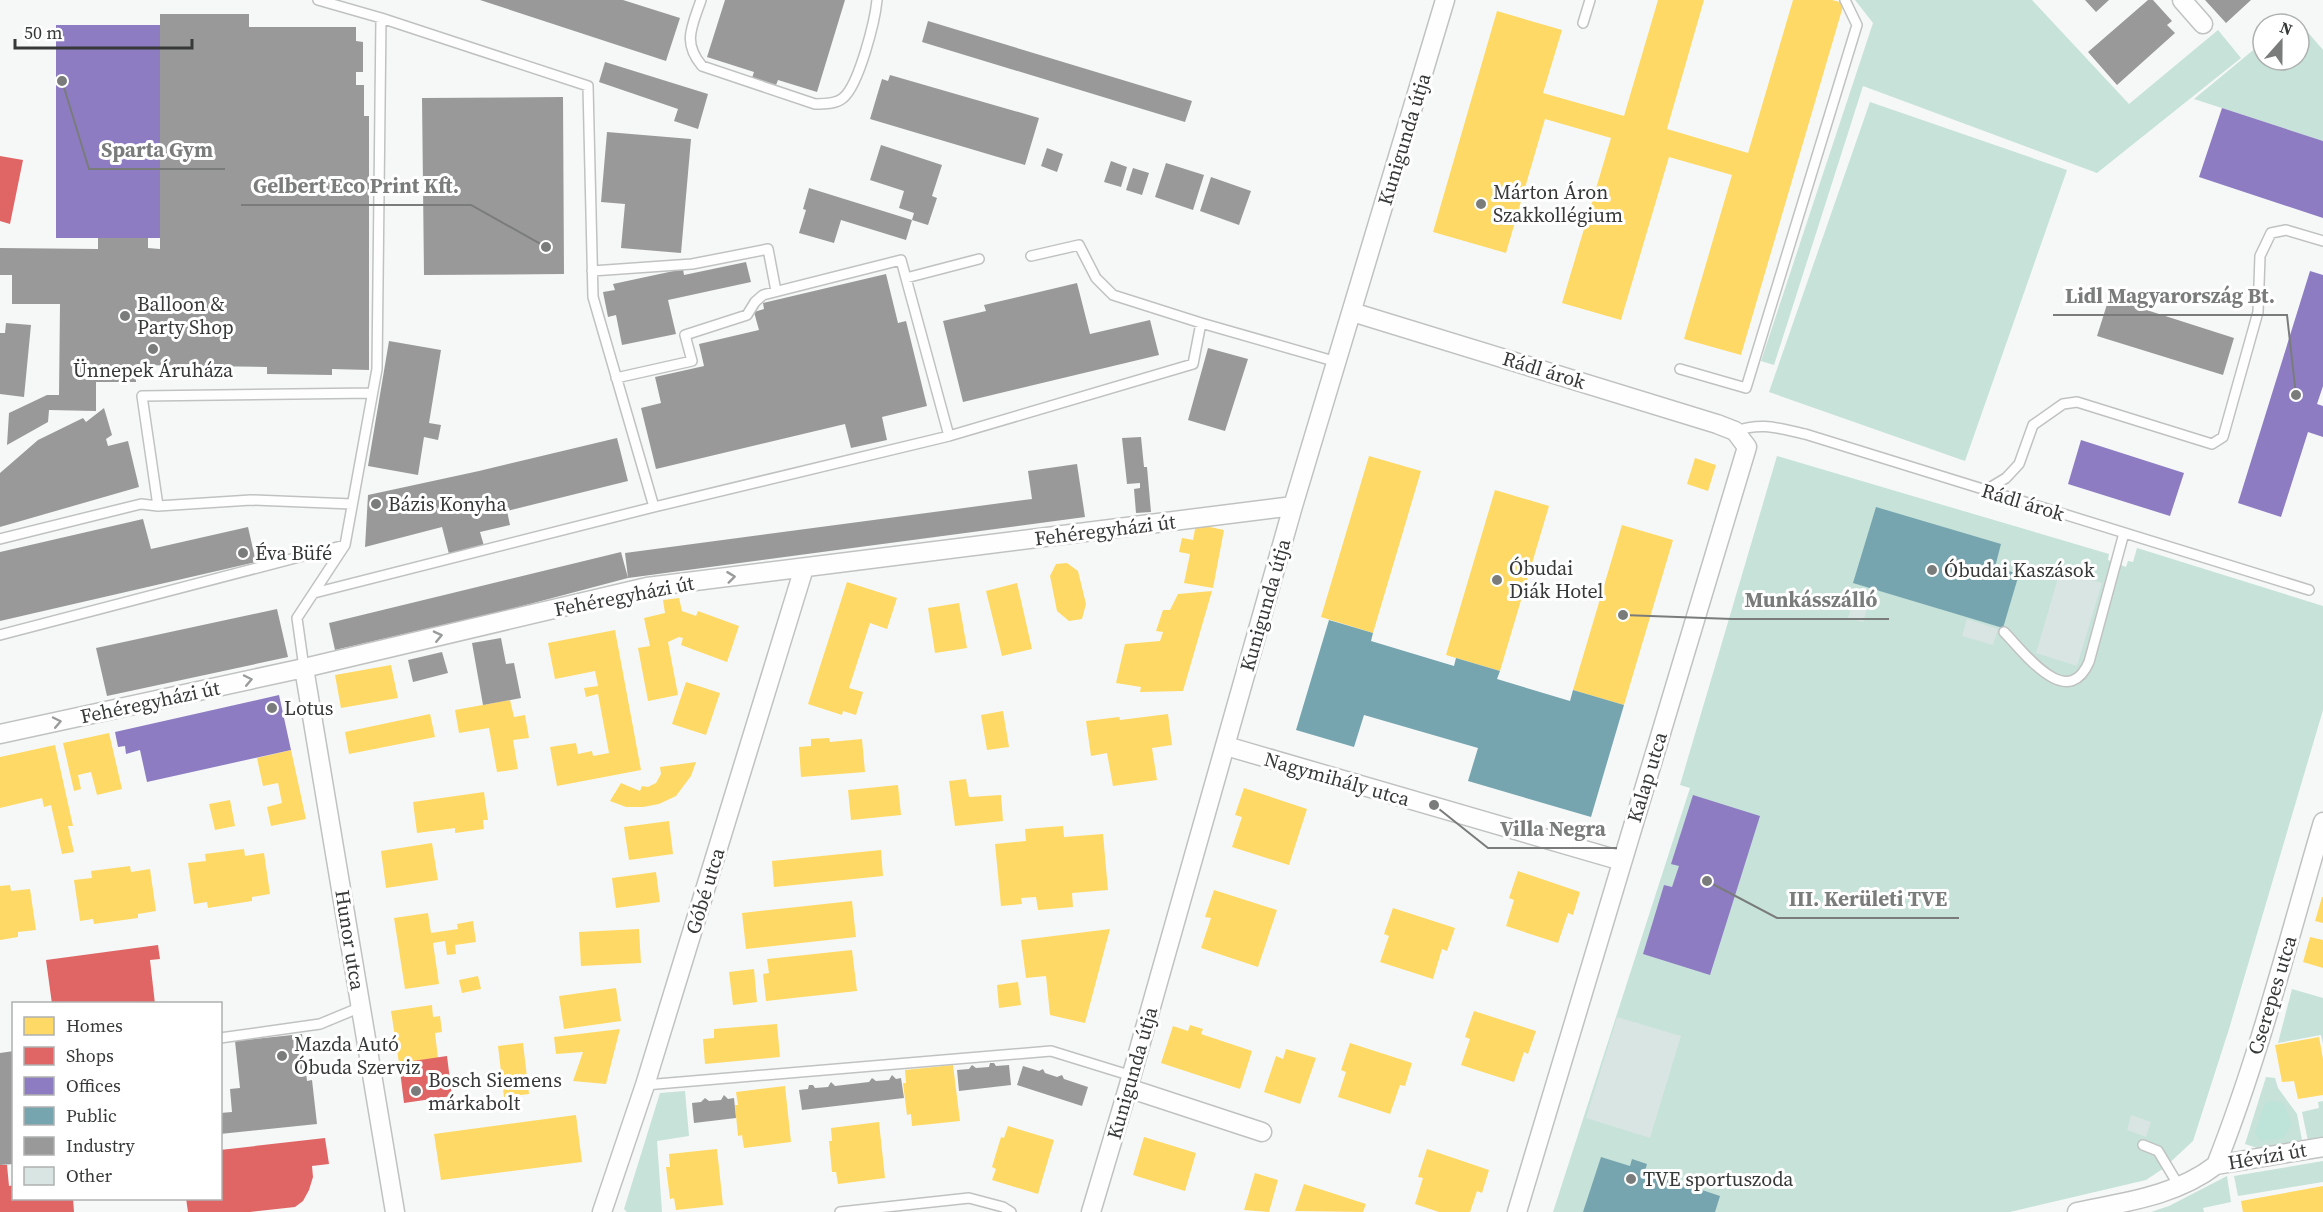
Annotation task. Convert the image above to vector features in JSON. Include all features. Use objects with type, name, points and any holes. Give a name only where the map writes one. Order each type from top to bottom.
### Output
[{"type":"street","name":"Kunigunda útja","points":[[1090,1212],[1130,1082],[1293,506],[1445,0]]},
{"type":"street","points":[[2182,0],[2203,24]]},
{"type":"street","name":"Rádl árok","points":[[1352,312],[1735,431]]},
{"type":"street","name":"Kalap utca","points":[[1517,1212],[1747,447],[1735,431]]},
{"type":"street","name":"Fehéregyházi út","points":[[0,734],[304,668],[647,587],[1293,506]]},
{"type":"street","name":"Góbé utca","points":[[602,1212],[645,1085],[804,568]]},
{"type":"street","name":"Hunor utca","points":[[304,668],[395,1212]]},
{"type":"street","name":"Nagymihály utca","points":[[1226,746],[1622,861]]},
{"type":"street","name":"Cserepes utca","points":[[2216,1165],[2233,1122],[2264,1024],[2323,822]]},
{"type":"street","points":[[1130,1082],[1262,1132]]},
{"type":"street","name":"Hévízi út","points":[[2077,1212],[2151,1197],[2204,1174],[2216,1165],[2323,1147]]},
{"type":"lane","points":[[318,0],[381,18],[588,87],[593,297],[654,507]]},
{"type":"lane","points":[[701,0],[690,34],[690,46],[693,56],[702,66],[815,104],[831,104],[843,98],[852,86],[876,16],[877,0]]},
{"type":"lane","points":[[1582,23],[1590,0]]},
{"type":"lane","points":[[1680,369],[1746,388],[1857,26],[1845,0]]},
{"type":"lane","points":[[304,668],[297,618],[345,545],[377,369],[381,18]]},
{"type":"lane","points":[[1986,490],[2006,478],[2019,464],[2033,425],[2063,404],[2077,402],[2212,444],[2223,437],[2258,312],[2260,256],[2271,233],[2286,230],[2323,242]]},
{"type":"lane","points":[[1031,256],[1079,244],[1096,278],[1113,295],[1337,362]]},
{"type":"lane","points":[[592,271],[692,264],[768,249],[776,291]]},
{"type":"lane","points":[[906,278],[979,259]]},
{"type":"lane","points":[[616,378],[692,360],[685,334],[747,315],[755,302],[763,295],[901,260],[949,436]]},
{"type":"lane","points":[[314,593],[654,507],[949,436],[1193,364],[1202,323]]},
{"type":"lane","points":[[159,506],[142,396],[372,393]]},
{"type":"lane","name":"Rádl árok","points":[[1735,431],[1753,425],[1805,434],[2309,590]]},
{"type":"lane","points":[[0,538],[141,504],[159,506],[251,500],[352,504]]},
{"type":"lane","points":[[2004,632],[2043,673],[2062,681],[2078,678],[2090,662],[2124,533]]},
{"type":"lane","points":[[0,635],[345,545]]},
{"type":"lane","points":[[222,1038],[320,1024],[361,1007]]},
{"type":"lane","points":[[645,1085],[1051,1051],[1130,1082]]},
{"type":"lane","points":[[2143,1145],[2158,1151],[2179,1186]]},
{"type":"lane","points":[[840,1212],[969,1198],[1003,1207],[1011,1212]]},
{"type":"green space","points":[[1855,0],[2032,0],[2129,104],[2218,30],[2241,58],[2097,173],[1863,86],[1774,365],[1761,361],[1873,23]]},
{"type":"green space","points":[[2311,36],[2323,50],[2323,141],[2194,99],[2251,52],[2251,72],[2311,72]]},
{"type":"green space","points":[[1870,102],[2067,170],[1965,461],[1769,392]]},
{"type":"green space","points":[[1777,456],[2109,554],[2108,560],[2126,567],[2128,561],[2133,562],[2137,548],[2323,606],[2323,710],[2229,1029],[2193,1141],[2164,1168],[2146,1180],[2010,1212],[1553,1212],[1690,788],[1680,785]]},
{"type":"green space","points":[[2292,989],[2323,998],[2323,1044],[2321,1035],[2278,1043]]},
{"type":"green space","points":[[2266,1077],[2275,1078],[2278,1088],[2297,1114],[2302,1140],[2260,1149],[2245,1144]]},
{"type":"green space","points":[[685,1091],[689,1136],[657,1141],[662,1212],[627,1212],[624,1209],[660,1093]]},
{"type":"green space","points":[[2270,1101],[2283,1103],[2292,1124],[2283,1138],[2261,1141],[2255,1133],[2264,1106]]},
{"type":"green space","points":[[2323,1101],[2323,1138],[2308,1141],[2302,1112],[2319,1108],[2318,1102]]},
{"type":"green space","points":[[2323,1161],[2323,1182],[2238,1196],[2234,1176]]},
{"type":"green space","points":[[2227,1176],[2231,1202],[2203,1208],[2204,1212],[2151,1212],[2169,1206]]},
{"type":"building: Homes","name":"Márton Áron Szakkollégium","points":[[1658,0],[1704,0],[1667,129],[1748,153],[1793,0],[1832,0],[1844,3],[1741,355],[1684,339],[1732,175],[1669,157],[1621,320],[1562,303],[1611,138],[1545,119],[1506,253],[1433,232],[1497,11],[1562,30],[1543,93],[1624,116]]},
{"type":"building: Homes","points":[[1369,456],[1421,471],[1373,633],[1321,617]]},
{"type":"building: Homes","points":[[1695,458],[1716,465],[1708,491],[1687,484]]},
{"type":"building: Homes","name":"Óbudai Diák Hotel","points":[[1495,490],[1549,506],[1500,671],[1446,655]]},
{"type":"building: Homes","points":[[1196,524],[1224,530],[1213,588],[1184,583],[1190,554],[1179,552],[1182,538],[1193,540]]},
{"type":"building: Homes","points":[[1622,525],[1673,540],[1624,705],[1573,690]]},
{"type":"building: Homes","points":[[1067,563],[1078,571],[1086,604],[1082,619],[1069,621],[1057,611],[1050,576],[1056,564]]},
{"type":"building: Homes","points":[[847,582],[897,598],[887,629],[870,623],[849,688],[863,692],[856,715],[843,711],[842,715],[808,704]]},
{"type":"building: Homes","points":[[1017,583],[1032,649],[1002,656],[986,591]]},
{"type":"building: Homes","points":[[1212,591],[1183,691],[1140,692],[1141,687],[1116,683],[1125,644],[1160,641],[1163,632],[1156,631],[1163,610],[1170,610],[1178,594]]},
{"type":"building: Homes","points":[[679,598],[682,611],[696,616],[698,611],[739,626],[727,662],[681,645],[683,638],[679,637],[668,642],[678,695],[648,701],[638,648],[650,646],[644,618],[665,613],[663,600]]},
{"type":"building: Homes","points":[[959,603],[967,648],[935,653],[928,608]]},
{"type":"building: Homes","points":[[615,630],[641,770],[557,786],[550,747],[576,743],[578,754],[592,751],[593,756],[609,753],[598,694],[586,697],[584,688],[598,686],[595,671],[555,679],[548,643]]},
{"type":"building: Homes","points":[[391,665],[398,698],[341,708],[335,675]]},
{"type":"building: Homes","points":[[686,682],[720,693],[706,735],[672,724]]},
{"type":"building: Homes","points":[[510,700],[514,717],[525,715],[529,738],[513,740],[518,769],[497,772],[489,728],[459,733],[455,710]]},
{"type":"building: Homes","points":[[1003,711],[1009,747],[987,750],[981,715]]},
{"type":"building: Homes","points":[[430,714],[435,737],[349,754],[345,732]]},
{"type":"building: Homes","points":[[1168,714],[1172,745],[1152,748],[1157,780],[1113,786],[1107,753],[1091,756],[1086,721],[1119,717],[1120,720]]},
{"type":"building: Homes","points":[[109,733],[122,789],[97,795],[91,772],[78,775],[81,789],[74,791],[63,743]]},
{"type":"building: Homes","points":[[829,738],[830,742],[862,739],[865,772],[801,777],[799,747],[811,746],[811,739]]},
{"type":"building: Homes","points":[[55,745],[73,826],[68,826],[74,852],[62,854],[51,805],[44,807],[42,798],[0,808],[0,757]]},
{"type":"building: Homes","points":[[291,750],[306,819],[271,826],[267,807],[282,803],[278,783],[263,786],[257,758]]},
{"type":"building: Homes","points":[[696,762],[691,776],[676,796],[659,804],[626,807],[610,801],[621,783],[640,791],[642,786],[648,787],[656,783],[661,774],[660,767]]},
{"type":"building: Homes","points":[[966,779],[969,797],[1001,795],[1003,821],[955,826],[949,781]]},
{"type":"building: Homes","points":[[898,785],[901,815],[851,820],[848,790]]},
{"type":"building: Homes","points":[[1244,788],[1307,809],[1289,865],[1232,847],[1242,817],[1235,815]]},
{"type":"building: Homes","points":[[484,792],[488,820],[483,820],[484,829],[455,833],[455,828],[417,833],[413,802]]},
{"type":"building: Homes","points":[[230,800],[235,826],[215,830],[209,804]]},
{"type":"building: Homes","points":[[669,821],[673,854],[629,860],[624,827]]},
{"type":"building: Homes","points":[[1063,826],[1064,837],[1103,834],[1108,890],[1072,893],[1073,907],[1038,910],[1036,897],[1021,898],[1022,904],[1001,906],[995,844],[1026,841],[1025,829]]},
{"type":"building: Homes","points":[[432,843],[438,880],[386,888],[381,851]]},
{"type":"building: Homes","points":[[244,849],[245,856],[264,853],[270,894],[252,897],[252,901],[208,908],[207,902],[194,904],[188,863],[206,861],[205,854]]},
{"type":"building: Homes","points":[[881,850],[883,876],[774,887],[772,861]]},
{"type":"building: Homes","points":[[130,866],[131,872],[150,869],[156,911],[138,914],[138,918],[94,924],[93,919],[80,921],[74,880],[92,878],[91,871]]},
{"type":"building: Homes","points":[[1518,871],[1580,892],[1573,915],[1568,913],[1558,943],[1506,926],[1514,900],[1509,898]]},
{"type":"building: Homes","points":[[656,872],[660,902],[616,908],[612,878]]},
{"type":"building: Homes","points":[[10,885],[11,891],[30,889],[36,930],[18,932],[18,937],[0,940],[0,886]]},
{"type":"building: Homes","points":[[1214,890],[1277,910],[1258,967],[1201,948],[1211,918],[1205,917]]},
{"type":"building: Homes","points":[[2323,897],[2323,923],[2315,921]]},
{"type":"building: Homes","points":[[852,901],[856,937],[746,949],[742,913]]},
{"type":"building: Homes","points":[[1393,908],[1455,928],[1447,951],[1442,949],[1433,979],[1380,962],[1389,936],[1384,934]]},
{"type":"building: Homes","points":[[428,913],[431,933],[458,929],[457,924],[473,921],[476,942],[455,945],[456,954],[447,955],[445,941],[433,943],[439,984],[405,989],[394,918]]},
{"type":"building: Homes","points":[[639,929],[641,963],[581,966],[579,932]]},
{"type":"building: Homes","points":[[1110,929],[1085,1023],[1050,1015],[1046,976],[1026,978],[1021,940]]},
{"type":"building: Homes","points":[[2310,937],[2323,940],[2323,968],[2303,962]]},
{"type":"building: Homes","points":[[852,950],[857,991],[766,1001],[763,974],[769,973],[767,959]]},
{"type":"building: Homes","points":[[754,969],[757,1002],[733,1005],[729,972]]},
{"type":"building: Homes","points":[[478,976],[481,989],[462,993],[459,980]]},
{"type":"building: Homes","points":[[1018,982],[1021,1005],[999,1008],[997,985]]},
{"type":"building: Homes","points":[[616,988],[621,1021],[564,1029],[559,996]]},
{"type":"building: Homes","points":[[432,1005],[433,1017],[440,1016],[442,1032],[435,1033],[438,1058],[399,1063],[391,1011]]},
{"type":"building: Homes","points":[[1474,1011],[1536,1031],[1528,1054],[1524,1052],[1514,1082],[1461,1065],[1470,1039],[1465,1037]]},
{"type":"building: Homes","points":[[777,1024],[780,1057],[705,1064],[703,1039],[714,1038],[714,1029]]},
{"type":"building: Homes","points":[[1190,1025],[1203,1029],[1201,1034],[1252,1051],[1240,1089],[1161,1063],[1173,1026],[1188,1031]]},
{"type":"building: Homes","points":[[620,1029],[606,1084],[573,1081],[583,1052],[556,1054],[554,1037]]},
{"type":"building: Homes","points":[[2319,1037],[2323,1059],[2323,1095],[2298,1099],[2294,1081],[2282,1082],[2275,1045]]},
{"type":"building: Homes","points":[[523,1043],[529,1094],[504,1097],[498,1046]]},
{"type":"building: Homes","points":[[1350,1043],[1412,1063],[1405,1086],[1400,1085],[1390,1114],[1338,1097],[1346,1072],[1341,1070]]},
{"type":"building: Homes","points":[[1286,1049],[1316,1058],[1300,1104],[1264,1092],[1276,1056],[1283,1059]]},
{"type":"building: Homes","points":[[953,1065],[960,1121],[912,1126],[911,1114],[907,1115],[903,1083],[906,1083],[905,1070]]},
{"type":"building: Homes","points":[[785,1086],[791,1142],[744,1148],[742,1135],[738,1136],[736,1092]]},
{"type":"building: Homes","points":[[576,1115],[582,1162],[441,1180],[434,1134]]},
{"type":"building: Homes","points":[[879,1122],[885,1178],[838,1184],[836,1172],[832,1172],[829,1141],[832,1141],[831,1128]]},
{"type":"building: Homes","points":[[1008,1126],[1054,1140],[1038,1194],[992,1180],[996,1169],[992,1167],[1001,1137],[1004,1138]]},
{"type":"building: Homes","points":[[1144,1137],[1196,1153],[1185,1191],[1133,1175]]},
{"type":"building: Homes","points":[[717,1149],[723,1205],[676,1210],[674,1198],[670,1199],[666,1167],[670,1167],[669,1154]]},
{"type":"building: Homes","points":[[1427,1149],[1489,1170],[1482,1193],[1477,1191],[1470,1212],[1439,1212],[1415,1204],[1423,1178],[1418,1177]]},
{"type":"building: Homes","points":[[1255,1173],[1278,1180],[1269,1212],[1244,1210]]},
{"type":"building: Homes","points":[[1304,1184],[1366,1204],[1363,1212],[1295,1211]]},
{"type":"building: Homes","points":[[2323,1186],[2323,1212],[2243,1212],[2241,1201]]},
{"type":"building: Shops","points":[[0,156],[23,160],[10,224],[0,221]]},
{"type":"building: Shops","points":[[158,945],[160,959],[150,960],[155,1002],[52,1002],[46,960]]},
{"type":"building: Shops","points":[[12,1053],[12,1159],[0,1161],[0,1054]]},
{"type":"building: Shops","points":[[447,1056],[452,1096],[404,1103],[399,1063]]},
{"type":"building: Shops","points":[[325,1138],[329,1164],[312,1166],[313,1177],[309,1190],[303,1201],[295,1207],[250,1212],[188,1212],[186,1200],[222,1200],[222,1150]]},
{"type":"building: Shops","points":[[0,1165],[7,1165],[9,1186],[12,1185],[12,1200],[73,1200],[74,1212],[0,1212]]},
{"type":"building: Offices","points":[[56,25],[160,25],[160,238],[56,238]]},
{"type":"building: Offices","points":[[2222,108],[2323,141],[2323,218],[2199,177]]},
{"type":"building: Offices","points":[[2310,271],[2323,275],[2323,386],[2317,404],[2323,406],[2323,437],[2308,432],[2281,517],[2238,503]]},
{"type":"building: Offices","points":[[2081,440],[2184,473],[2170,516],[2068,484]]},
{"type":"building: Offices","points":[[279,695],[291,750],[147,782],[140,750],[126,754],[125,746],[118,747],[115,732]]},
{"type":"building: Offices","points":[[1693,795],[1760,816],[1710,975],[1643,954],[1664,885],[1672,887],[1679,866],[1671,864]]},
{"type":"building: Public","name":"Óbudai Kaszások","points":[[1876,507],[2001,544],[1995,567],[2019,574],[2003,628],[1853,583]]},
{"type":"building: Public","points":[[1329,620],[1373,633],[1371,641],[1454,666],[1456,658],[1500,671],[1497,679],[1570,701],[1573,690],[1624,705],[1591,817],[1468,781],[1478,748],[1364,715],[1354,747],[1296,730]]},
{"type":"building: Public","name":"TVE sportuszoda","points":[[1601,1157],[1630,1166],[1632,1159],[1647,1164],[1645,1171],[1720,1196],[1715,1212],[1583,1212]]},
{"type":"building: Industry","points":[[480,0],[623,0],[680,18],[666,61]]},
{"type":"building: Industry","points":[[725,0],[845,0],[817,92],[778,80],[776,85],[752,78],[754,72],[707,57]]},
{"type":"building: Industry","points":[[2085,0],[2109,0],[2096,12]]},
{"type":"building: Industry","points":[[2148,0],[2153,0],[2172,21],[2167,25],[2175,33],[2117,85],[2088,52]]},
{"type":"building: Industry","points":[[2205,0],[2251,0],[2226,23]]},
{"type":"building: Industry","points":[[160,14],[249,14],[249,27],[356,27],[356,41],[363,42],[363,72],[356,72],[356,85],[364,85],[364,116],[369,116],[369,370],[332,369],[332,375],[267,374],[267,367],[136,365],[136,382],[96,382],[96,411],[49,410],[48,422],[7,445],[9,413],[47,395],[59,395],[60,304],[12,304],[12,275],[0,275],[0,248],[98,249],[98,238],[148,238],[148,248],[160,249]]},
{"type":"building: Industry","points":[[928,21],[1192,101],[1185,122],[922,42]]},
{"type":"building: Industry","points":[[605,62],[708,94],[698,129],[674,121],[678,109],[599,82]]},
{"type":"building: Industry","points":[[890,75],[1039,118],[1025,165],[870,119],[882,79],[888,81]]},
{"type":"building: Industry","points":[[563,97],[564,274],[424,275],[422,98]]},
{"type":"building: Industry","points":[[607,132],[691,139],[681,253],[621,248],[625,204],[601,202]]},
{"type":"building: Industry","points":[[881,145],[942,165],[932,196],[937,198],[928,225],[912,220],[914,213],[899,208],[904,191],[870,180]]},
{"type":"building: Industry","points":[[1047,148],[1063,154],[1057,172],[1041,166]]},
{"type":"building: Industry","points":[[1111,161],[1127,167],[1121,187],[1104,182]]},
{"type":"building: Industry","points":[[1166,163],[1204,175],[1193,210],[1155,197]]},
{"type":"building: Industry","points":[[1133,168],[1149,173],[1142,195],[1126,190]]},
{"type":"building: Industry","points":[[1211,177],[1251,191],[1239,225],[1200,211]]},
{"type":"building: Industry","points":[[809,188],[912,220],[906,240],[841,220],[834,243],[799,233],[806,210],[803,209]]},
{"type":"building: Industry","points":[[746,262],[751,282],[668,300],[676,334],[622,345],[616,315],[608,317],[603,292],[615,290],[613,284],[683,269],[684,275]]},
{"type":"building: Industry","points":[[886,274],[898,323],[906,321],[927,406],[882,417],[887,440],[851,448],[845,424],[656,469],[641,408],[661,403],[655,377],[704,366],[699,344],[759,330],[754,312],[764,309],[763,303]]},
{"type":"building: Industry","points":[[1077,283],[1090,334],[1150,320],[1159,355],[963,402],[943,321],[986,311],[984,305]]},
{"type":"building: Industry","points":[[2109,298],[2234,338],[2223,375],[2097,336]]},
{"type":"building: Industry","points":[[6,323],[31,325],[24,397],[0,394],[0,333],[5,333]]},
{"type":"building: Industry","points":[[389,341],[441,350],[429,423],[441,425],[438,440],[424,437],[418,475],[368,466]]},
{"type":"building: Industry","points":[[1208,348],[1248,359],[1225,431],[1188,420]]},
{"type":"building: Industry","points":[[104,408],[112,435],[106,439],[108,446],[128,441],[139,487],[0,527],[0,473],[38,440],[83,418],[86,422]]},
{"type":"building: Industry","points":[[1141,437],[1144,467],[1147,467],[1151,512],[1136,513],[1134,489],[1140,488],[1140,483],[1127,484],[1122,438]]},
{"type":"building: Industry","points":[[617,438],[628,481],[507,511],[510,525],[480,532],[484,546],[449,554],[442,527],[365,547],[368,495]]},
{"type":"building: Industry","points":[[1077,464],[1085,517],[628,578],[625,553],[1032,499],[1028,471]]},
{"type":"building: Industry","points":[[143,519],[151,549],[248,527],[256,562],[0,621],[0,552]]},
{"type":"building: Industry","points":[[621,552],[628,578],[503,611],[335,650],[329,623]]},
{"type":"building: Industry","points":[[277,609],[288,657],[107,696],[96,648]]},
{"type":"building: Industry","points":[[501,638],[506,664],[514,663],[521,698],[483,705],[472,643]]},
{"type":"building: Industry","points":[[442,652],[448,673],[413,682],[408,660]]},
{"type":"building: Industry","points":[[302,1034],[307,1081],[312,1080],[317,1124],[222,1134],[222,1113],[232,1112],[230,1089],[240,1088],[235,1041]]},
{"type":"building: Industry","points":[[12,1051],[12,1164],[0,1165],[0,1053]]},
{"type":"building: Industry","points":[[990,1063],[996,1066],[1009,1065],[1011,1085],[959,1091],[957,1070],[969,1069],[972,1065],[976,1068],[989,1067]]},
{"type":"building: Industry","points":[[1023,1066],[1039,1071],[1043,1069],[1045,1073],[1057,1077],[1062,1075],[1064,1079],[1088,1087],[1082,1106],[1017,1085]]},
{"type":"building: Industry","points":[[892,1075],[896,1079],[901,1078],[904,1098],[802,1110],[799,1090],[808,1089],[809,1085],[815,1088],[828,1087],[831,1082],[835,1086],[869,1082],[872,1078],[876,1081],[889,1080]]},
{"type":"building: Industry","points":[[724,1095],[728,1099],[734,1098],[736,1118],[694,1123],[692,1103],[701,1102],[705,1098],[709,1101],[721,1100]]},
{"type":"building: Other","points":[[2060,571],[2102,583],[2077,666],[2036,653]]},
{"type":"building: Other","points":[[1856,589],[1872,594],[1863,622],[1848,618]]},
{"type":"building: Other","points":[[1967,619],[1998,629],[1993,645],[1962,636]]},
{"type":"building: Other","points":[[1617,1017],[1681,1036],[1650,1138],[1586,1118]]},
{"type":"building: Other","points":[[2131,1115],[2151,1122],[2146,1137],[2127,1130]]},
{"type":"place","name":"Sparta Gym","points":[[62,81]]},
{"type":"place","name":"Márton Áron Szakkollégium","points":[[1481,204]]},
{"type":"place","name":"Gelbert Eco Print Kft.","points":[[546,247]]},
{"type":"place","name":"Balloon & Party Shop","points":[[125,316]]},
{"type":"place","name":"Ünnepek Áruháza","points":[[153,349]]},
{"type":"place","name":"Lidl Magyarország Bt.","points":[[2296,395]]},
{"type":"place","name":"Bázis Konyha","points":[[376,504]]},
{"type":"place","name":"Éva Büfé","points":[[243,553]]},
{"type":"place","name":"Óbudai Kaszások","points":[[1932,570]]},
{"type":"place","name":"Óbudai Diák Hotel","points":[[1497,580]]},
{"type":"place","name":"Munkásszálló","points":[[1623,615]]},
{"type":"place","name":"Lotus","points":[[272,708]]},
{"type":"place","name":"Villa Negra","points":[[1434,805]]},
{"type":"place","name":"III. Kerületi TVE","points":[[1707,881]]},
{"type":"place","name":"Mazda Autó Óbuda Szerviz","points":[[282,1056]]},
{"type":"place","name":"Bosch Siemens márkabolt","points":[[416,1091]]},
{"type":"place","name":"TVE sportuszoda","points":[[1631,1179]]}]
